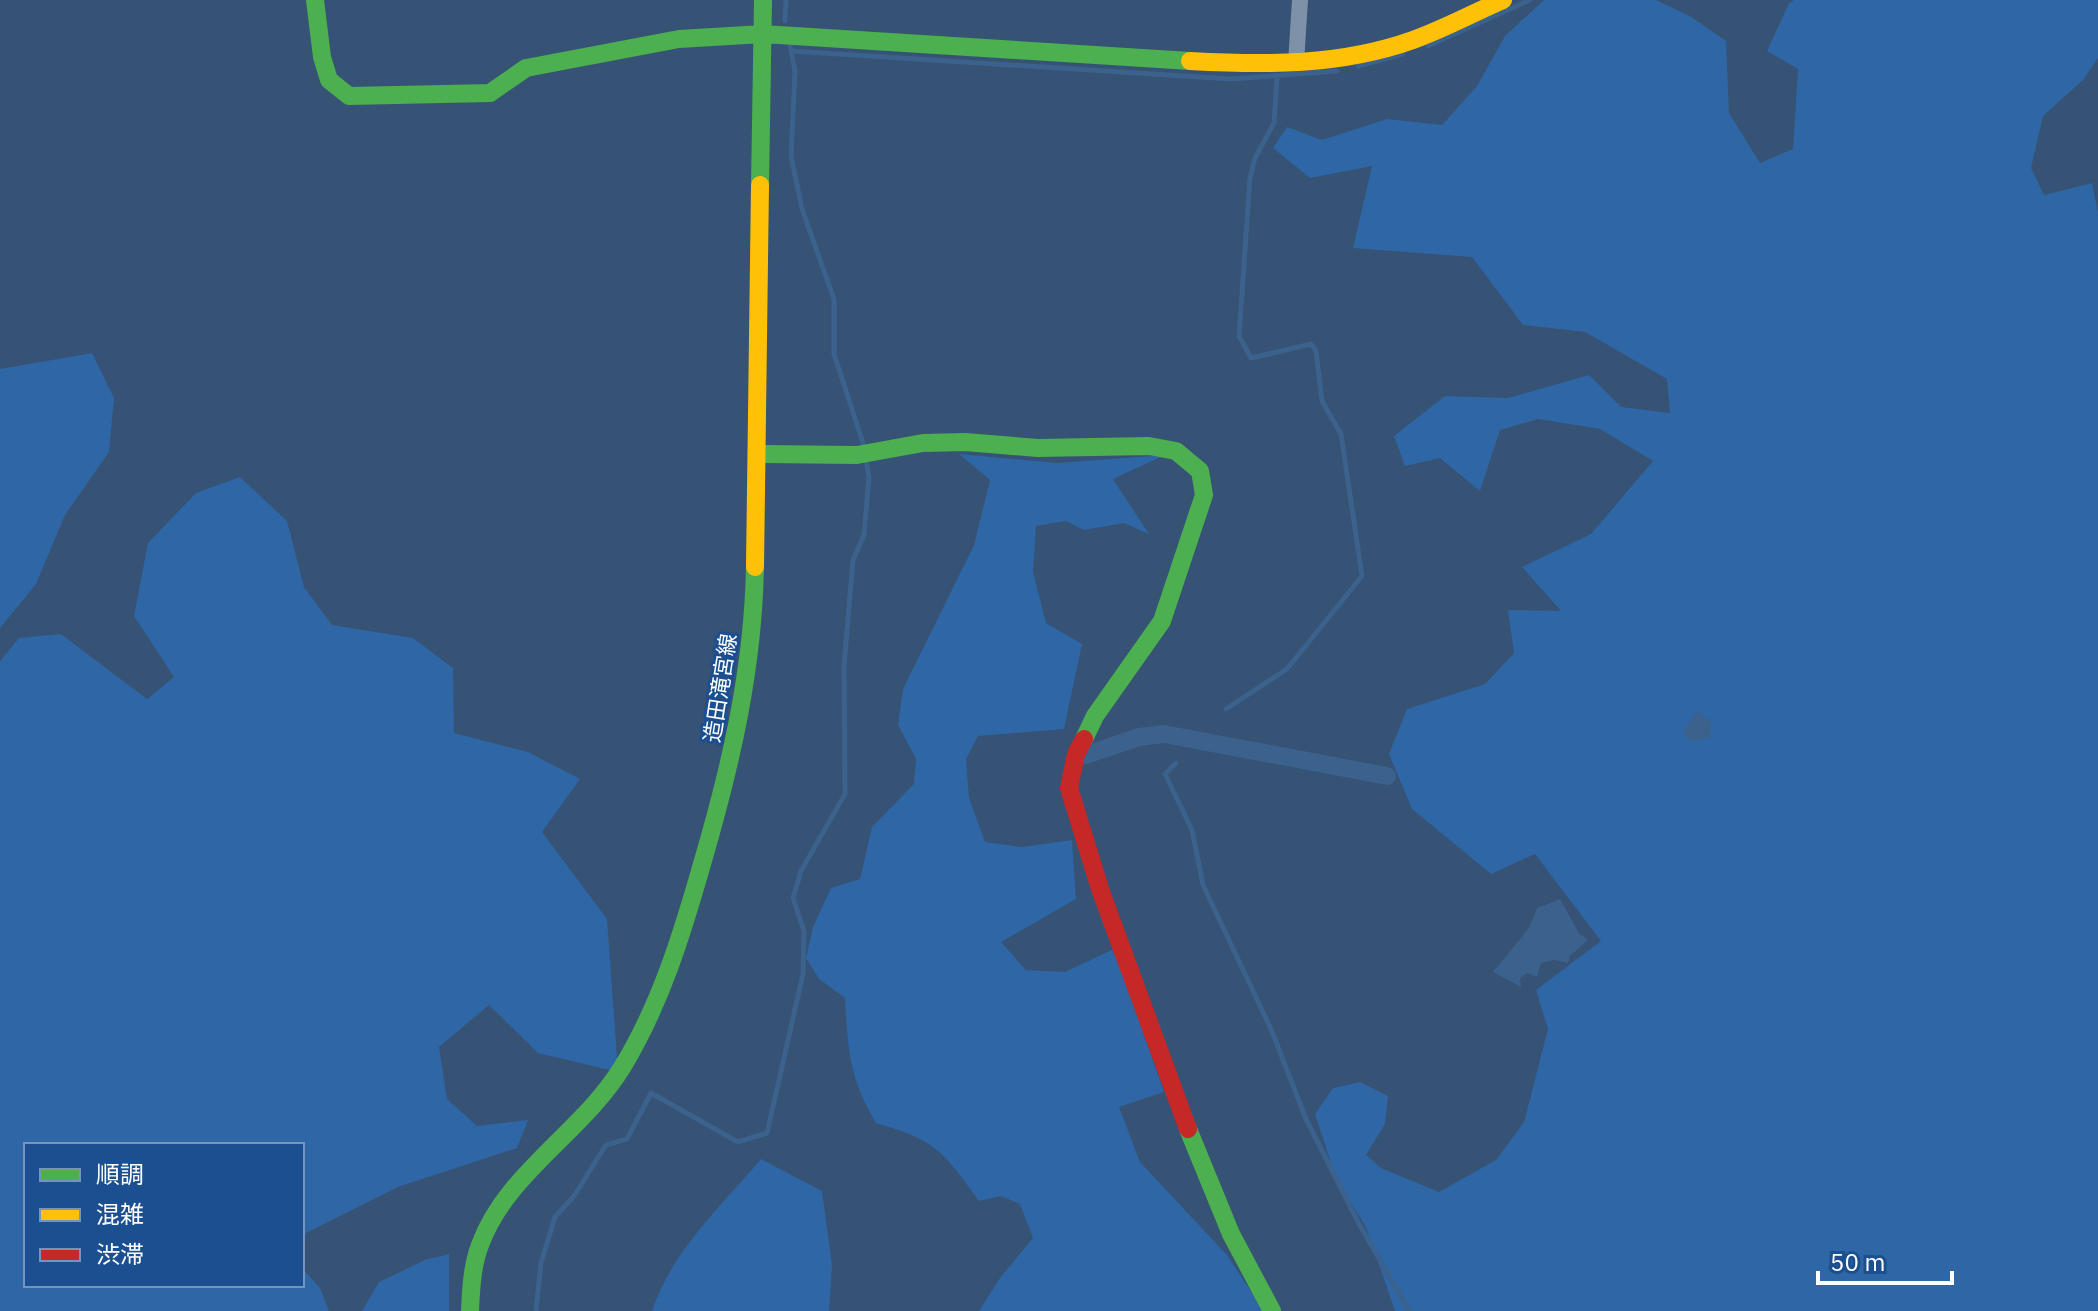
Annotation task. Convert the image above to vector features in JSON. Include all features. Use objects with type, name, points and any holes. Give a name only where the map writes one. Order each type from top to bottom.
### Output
[{"type":"street","points":[[315,0],[322,57],[329,80],[349,96],[490,93],[526,68],[679,39],[763,34],[994,51],[1272,65],[1337,59],[1413,40],[1503,0]]},
{"type":"street","name":"造田滝宮線","points":[[470,1311],[476,1256],[494,1212],[525,1174],[591,1110],[641,1034],[683,930],[731,768],[750,679],[758,454],[763,0]]},
{"type":"street","points":[[1296,63],[1300,0]]},
{"type":"street","points":[[758,454],[866,454],[923,443],[951,442],[1038,448],[1149,446],[1176,451],[1200,471],[1204,495],[1162,621],[1095,716],[1076,754],[1069,788],[1100,889],[1205,1174],[1231,1234],[1272,1311]]},
{"type":"shaded area","points":[[1544,0],[1656,0],[1690,16],[1726,41],[1729,113],[1760,163],[1793,149],[1798,69],[1767,51],[1789,3],[1794,0],[2098,0],[2098,58],[2083,80],[2043,116],[2031,168],[2044,195],[2092,183],[2098,213],[2098,1311],[1395,1311],[1366,1227],[1336,1178],[1315,1114],[1333,1088],[1360,1082],[1388,1096],[1385,1124],[1366,1155],[1381,1168],[1439,1192],[1496,1160],[1524,1122],[1548,1029],[1536,990],[1601,941],[1535,854],[1491,874],[1412,809],[1389,754],[1407,709],[1485,684],[1514,653],[1508,610],[1561,611],[1522,567],[1591,534],[1653,461],[1600,429],[1538,419],[1500,430],[1480,491],[1440,458],[1405,466],[1394,436],[1445,396],[1508,398],[1589,375],[1621,407],[1670,413],[1667,379],[1585,332],[1523,325],[1472,257],[1353,248],[1372,166],[1310,178],[1273,148],[1287,127],[1322,140],[1387,119],[1442,125],[1477,86],[1505,36]]},
{"type":"shaded area","points":[[92,353],[114,398],[109,452],[65,515],[36,584],[0,628],[0,369]]},
{"type":"shaded area","points":[[959,454],[1057,463],[1165,455],[1113,479],[1149,534],[1124,523],[1084,530],[1066,521],[1036,526],[1033,572],[1046,623],[1082,644],[1064,729],[978,736],[966,759],[969,798],[985,842],[1022,847],[1072,840],[1076,899],[1001,942],[1026,970],[1065,972],[1114,949],[1164,1092],[1119,1107],[1140,1162],[1227,1255],[1264,1311],[979,1311],[1000,1278],[1033,1238],[1020,1204],[1001,1196],[979,1201],[937,1150],[912,1135],[876,1123],[855,1077],[847,1033],[845,998],[819,979],[806,958],[813,927],[831,888],[860,879],[872,827],[914,784],[916,759],[898,725],[903,689],[974,545],[990,480]]},
{"type":"shaded area","points":[[240,477],[287,521],[304,587],[332,625],[413,638],[453,668],[454,733],[528,752],[580,779],[542,832],[607,919],[618,1072],[538,1053],[489,1005],[439,1047],[447,1099],[477,1126],[528,1120],[517,1148],[398,1187],[306,1233],[304,1240],[304,1143],[24,1143],[24,1287],[304,1287],[304,1270],[320,1288],[329,1311],[0,1311],[0,661],[19,638],[61,634],[147,699],[174,677],[134,616],[148,543],[196,493]]},
{"type":"shaded area","points":[[1697,711],[1711,722],[1710,737],[1692,742],[1683,733]]},
{"type":"shaded area","points":[[1560,899],[1579,933],[1588,940],[1570,956],[1568,963],[1554,960],[1541,963],[1537,977],[1527,973],[1520,978],[1521,987],[1493,972],[1529,928],[1537,908]]},
{"type":"shaded area","points":[[761,1159],[822,1191],[832,1265],[829,1311],[652,1311],[685,1249]]},
{"type":"shaded area","points":[[449,1254],[449,1311],[362,1311],[379,1282],[425,1260]]},
{"type":"waterway","points":[[785,21],[786,0]]},
{"type":"waterway","points":[[1428,46],[1530,0]]},
{"type":"waterway","points":[[790,45],[795,71],[791,156],[802,209],[834,299],[834,354],[864,446]]},
{"type":"waterway","points":[[791,51],[1231,79],[1337,71]]},
{"type":"waterway","points":[[1358,66],[1403,54]]},
{"type":"waterway","points":[[1226,709],[1287,669],[1362,576],[1341,434],[1322,401],[1316,351],[1311,344],[1251,358],[1239,336],[1250,178],[1255,158],[1274,123],[1277,78]]},
{"type":"waterway","points":[[536,1311],[541,1263],[555,1217],[574,1196],[606,1145],[627,1139],[651,1093],[738,1142],[767,1133],[803,974],[804,931],[793,898],[801,871],[845,794],[844,666],[853,560],[864,535],[869,477],[866,460]]},
{"type":"waterway","points":[[1086,755],[1139,737],[1164,734],[1387,776]]},
{"type":"waterway","points":[[1176,763],[1165,774],[1192,830],[1203,885],[1271,1029],[1306,1119],[1358,1222],[1409,1311]]},
{"type":"traffic: fast","points":[[315,0],[322,57],[329,80],[349,96],[490,93],[526,68],[679,39],[763,34],[1190,61]]},
{"type":"traffic: fast","points":[[760,185],[763,0]]},
{"type":"traffic: fast","points":[[758,454],[857,455],[923,443],[965,442],[1038,448],[1149,446],[1176,451],[1200,471],[1204,495],[1162,621],[1095,716],[1084,739]]},
{"type":"traffic: fast","points":[[470,1311],[475,1261],[492,1219],[526,1174],[587,1112],[623,1066],[649,1018],[669,968],[702,864],[739,717],[750,643],[755,567]]},
{"type":"traffic: fast","points":[[1188,1129],[1231,1234],[1272,1311]]},
{"type":"traffic: slow","points":[[1190,61],[1275,63],[1358,55],[1425,36],[1503,0]]},
{"type":"traffic: slow","points":[[755,567],[760,185]]},
{"type":"traffic: jam","points":[[1084,739],[1076,754],[1069,788],[1100,889],[1188,1129]]}]
